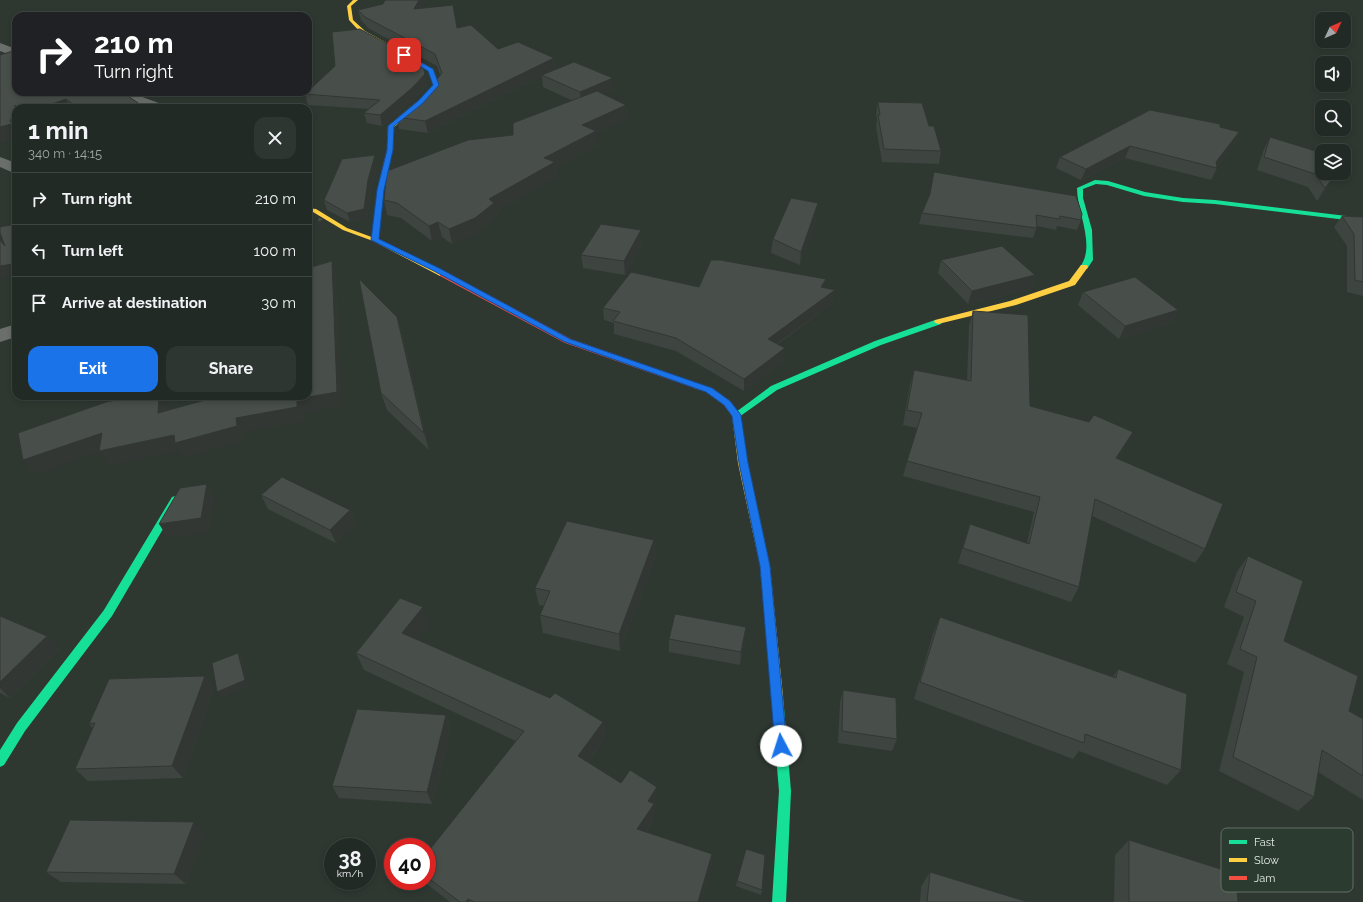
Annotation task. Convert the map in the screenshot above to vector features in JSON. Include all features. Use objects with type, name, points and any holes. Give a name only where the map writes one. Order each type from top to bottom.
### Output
[{"type":"street","points":[[356,0],[349,6],[351,20],[363,32],[431,70],[436,85],[420,103],[391,126],[390,150],[380,190],[375,240]]},
{"type":"street","points":[[0,47],[12,52]]},
{"type":"street","points":[[128,96],[148,104]]},
{"type":"street","points":[[0,162],[12,167]]},
{"type":"street","points":[[736,415],[774,388],[878,343],[945,318],[1013,303],[1072,283],[1089,260],[1089,230],[1080,198],[1080,188],[1095,182],[1108,183],[1144,194],[1323,214],[1363,220]]},
{"type":"street","points":[[312,210],[345,229],[375,240],[436,270],[568,340],[709,390],[727,403],[736,415],[743,463],[765,566],[785,790],[779,902]]},
{"type":"street","points":[[0,336],[12,332]]},
{"type":"street","points":[[0,761],[21,727],[108,613],[175,500]]},
{"type":"building","points":[[385,0],[419,0],[414,9],[453,5],[457,28],[471,25],[498,49],[518,42],[554,58],[425,121],[397,117],[424,95],[442,73],[435,54],[365,17],[358,10],[383,4]]},
{"type":"building","points":[[360,29],[422,63],[425,74],[412,88],[380,115],[364,113],[380,100],[312,95],[312,87],[335,66],[332,32]]},
{"type":"building","points":[[12,51],[12,96],[128,96],[140,104],[73,104],[66,99],[52,104],[12,104],[12,119],[10,120],[12,124],[0,127],[0,55]]},
{"type":"building","points":[[574,62],[613,78],[580,92],[542,75]]},
{"type":"building","points":[[597,91],[626,105],[582,125],[596,131],[544,158],[555,162],[489,199],[494,203],[475,218],[449,229],[438,222],[429,226],[397,203],[384,200],[387,171],[468,140],[513,135],[513,123]]},
{"type":"building","points":[[878,102],[922,103],[929,126],[934,126],[941,151],[884,149],[878,115],[880,115]]},
{"type":"building","points":[[1150,110],[1220,124],[1220,127],[1239,132],[1216,162],[1217,168],[1130,146],[1086,169],[1060,157]]},
{"type":"building","points":[[1270,137],[1315,151],[1315,174],[1264,157]]},
{"type":"building","points":[[375,155],[368,180],[364,209],[347,213],[324,200],[342,159]]},
{"type":"building","points":[[934,172],[1076,196],[1082,214],[1081,220],[1060,216],[1059,219],[1036,215],[1037,228],[922,213],[930,194]]},
{"type":"building","points":[[1319,180],[1331,180],[1325,188]]},
{"type":"building","points":[[791,198],[818,203],[801,252],[773,239]]},
{"type":"building","points":[[1342,216],[1363,217],[1363,282],[1355,280],[1354,234]]},
{"type":"building","points":[[319,217],[324,220],[317,222]]},
{"type":"building","points":[[601,224],[641,230],[624,261],[581,255]]},
{"type":"building","points":[[12,225],[12,264],[0,266],[0,240],[5,246],[0,233],[0,227]]},
{"type":"building","points":[[1002,246],[1035,275],[972,291],[941,260]]},
{"type":"building","points":[[711,260],[720,260],[826,279],[821,287],[835,290],[768,339],[785,348],[744,379],[676,338],[613,321],[620,312],[603,308],[631,272],[699,287]]},
{"type":"building","points":[[332,261],[337,392],[312,396],[312,267]]},
{"type":"building","points":[[1135,277],[1178,310],[1125,326],[1083,292]]},
{"type":"building","points":[[359,279],[397,317],[424,433],[381,393]]},
{"type":"building","points":[[973,311],[1028,315],[1030,406],[1089,422],[1094,415],[1133,432],[1116,458],[1223,504],[1205,549],[1095,499],[1079,587],[963,548],[970,524],[1029,544],[1040,497],[907,461],[922,413],[907,410],[914,370],[971,381]]},
{"type":"building","points":[[116,400],[159,400],[158,413],[205,400],[297,400],[297,407],[236,418],[237,426],[175,443],[174,435],[99,451],[102,433],[23,460],[18,433],[106,402]]},
{"type":"building","points":[[282,477],[350,510],[330,530],[261,495]]},
{"type":"building","points":[[207,484],[201,518],[159,524],[180,488]]},
{"type":"building","points":[[567,521],[654,540],[619,634],[540,615],[550,591],[535,588]]},
{"type":"building","points":[[1248,556],[1303,581],[1284,641],[1358,676],[1349,711],[1363,719],[1363,776],[1322,750],[1314,797],[1233,757],[1257,657],[1240,649],[1256,601],[1236,592]]},
{"type":"building","points":[[400,598],[423,607],[402,633],[550,698],[555,693],[603,722],[578,756],[621,783],[630,770],[657,787],[648,801],[654,804],[637,829],[712,854],[698,902],[475,902],[468,899],[466,902],[460,902],[436,884],[436,842],[524,731],[356,653]]},
{"type":"building","points":[[675,614],[746,627],[741,652],[669,639]]},
{"type":"building","points":[[0,616],[47,636],[0,682]]},
{"type":"building","points":[[940,617],[1116,678],[1118,669],[1187,694],[1181,770],[1085,734],[1084,743],[920,682]]},
{"type":"building","points":[[238,653],[245,680],[217,692],[212,663]]},
{"type":"building","points":[[205,676],[172,766],[75,769],[95,723],[89,724],[109,679]]},
{"type":"building","points":[[843,690],[896,698],[897,739],[842,731]]},
{"type":"building","points":[[357,709],[446,715],[427,792],[332,786]]},
{"type":"building","points":[[70,820],[194,822],[174,874],[46,872]]},
{"type":"building","points":[[1129,840],[1221,869],[1221,892],[1237,892],[1238,902],[1129,902]]},
{"type":"building","points":[[746,849],[765,855],[762,890],[737,881]]},
{"type":"building","points":[[930,872],[1028,902],[927,902]]},
{"type":"traffic: fast","points":[[1084,267],[1089,260],[1089,230],[1080,198],[1080,188],[1095,182],[1108,183],[1144,194],[1183,200],[1215,202],[1363,220]]},
{"type":"traffic: fast","points":[[736,415],[774,388],[878,343],[938,322]]},
{"type":"traffic: fast","points":[[0,761],[21,727],[108,613],[175,500]]},
{"type":"traffic: fast","points":[[777,696],[785,791],[779,902]]},
{"type":"traffic: slow","points":[[356,0],[349,6],[351,20],[363,32],[431,70],[436,85],[420,103],[391,126],[390,149]]},
{"type":"traffic: slow","points":[[312,210],[345,229],[375,240],[443,274]]},
{"type":"traffic: slow","points":[[938,322],[1013,303],[1072,283],[1084,267]]},
{"type":"traffic: slow","points":[[697,386],[709,390],[727,403],[736,415],[743,463],[765,566],[777,696]]},
{"type":"traffic: jam","points":[[375,240],[380,190],[390,149]]},
{"type":"traffic: jam","points":[[443,274],[568,341],[697,386]]},
{"type":"route","points":[[404,55],[431,70],[436,85],[420,103],[391,126],[390,150],[380,190],[375,240],[436,270],[568,340],[709,390],[727,403],[736,415],[743,463],[765,566],[781,746]]}]
